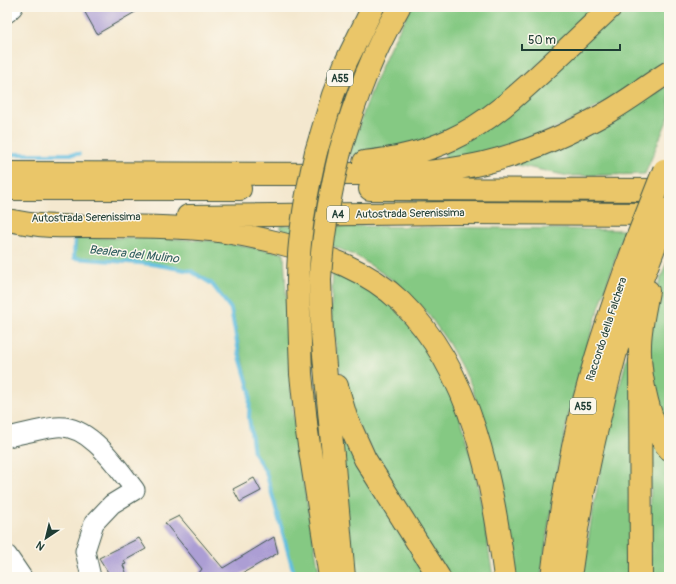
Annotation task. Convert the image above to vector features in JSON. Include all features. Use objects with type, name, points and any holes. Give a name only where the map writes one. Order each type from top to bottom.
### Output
[{"type":"highway","name":"A55","points":[[330,577],[305,417],[301,374],[298,260],[302,223],[316,152],[333,95],[345,64],[373,7]]},
{"type":"highway","points":[[344,577],[322,333],[320,280],[324,231],[332,184],[348,123],[369,69],[384,35],[399,7]]},
{"type":"highway","points":[[98,173],[194,163],[356,162],[379,160],[415,153],[451,140],[483,122],[530,83],[610,7]]},
{"type":"highway","points":[[7,174],[391,174],[422,173],[452,169],[485,163],[533,147],[583,126],[630,99],[669,72]]},
{"type":"highway","points":[[7,189],[667,172]]},
{"type":"highway","name":"Raccordo della Falchera","points":[[570,577],[583,490],[604,400],[633,300],[646,242],[667,172]]},
{"type":"highway","name":"Raccordo della Falchera","points":[[552,577],[564,492],[587,387],[600,345],[620,283],[669,209]]},
{"type":"highway","name":"Autostrada Serenissima","points":[[7,219],[454,213],[669,214]]},
{"type":"highway","name":"A4","points":[[7,219],[40,226],[135,226],[201,229],[232,233],[311,251],[336,261],[370,278],[400,302],[424,329],[447,363],[462,396],[475,429],[485,465],[494,507],[505,577]]},
{"type":"highway","points":[[641,577],[640,346],[646,242]]},
{"type":"highway","points":[[322,333],[346,417],[355,439],[380,483],[439,577]]},
{"type":"highway","points":[[640,361],[648,404],[656,428],[669,450]]},
{"type":"lane","points":[[7,13],[13,7]]},
{"type":"lane","points":[[7,437],[57,427],[77,431],[97,443],[135,490],[112,504],[94,523],[85,551],[91,577]]},
{"type":"lane","points":[[7,555],[22,577]]},
{"type":"green space","points":[[412,7],[602,7],[493,106],[431,142],[376,154],[349,156],[369,98],[384,61]]},
{"type":"green space","points":[[622,7],[669,7],[669,58],[642,80],[562,125],[518,143],[446,160],[444,152]]},
{"type":"green space","points":[[669,85],[669,116],[645,174],[568,176],[513,164],[565,146],[607,125]]},
{"type":"green space","points":[[281,225],[625,230],[602,298],[569,413],[550,515],[541,577],[513,577],[508,532],[493,452],[471,385],[449,344],[426,311],[394,281],[358,257],[333,246],[280,229]]},
{"type":"green space","points":[[77,238],[162,238],[212,241],[284,253],[291,391],[297,447],[320,577],[296,577],[267,471],[255,453],[250,419],[251,390],[241,353],[232,308],[213,283],[192,270],[153,263],[75,257]]},
{"type":"green space","points":[[669,256],[669,437],[657,416],[647,323],[652,302]]},
{"type":"green space","points":[[333,270],[370,290],[390,304],[397,311],[420,340],[446,383],[458,410],[476,476],[493,577],[447,577],[413,525],[348,407],[339,365],[331,312]]},
{"type":"green space","points":[[629,350],[633,352],[634,577],[583,577],[605,444]]},
{"type":"green space","points":[[651,433],[660,450],[669,462],[669,577],[650,577]]},
{"type":"green space","points":[[344,440],[431,577],[353,577],[340,441]]},
{"type":"building","points":[[82,7],[144,7],[97,34]]},
{"type":"building","points":[[254,478],[261,491],[240,502],[233,489]]},
{"type":"building","points":[[179,516],[223,568],[274,537],[278,553],[236,577],[203,577],[199,573],[202,569],[165,523]]},
{"type":"building","points":[[139,538],[146,549],[124,561],[126,564],[123,565],[126,572],[118,577],[111,577],[99,558]]},
{"type":"waterway","name":"Bealera del Mulino","points":[[7,154],[79,154]]},
{"type":"waterway","name":"Bealera del Mulino","points":[[75,237],[74,258],[152,264],[191,271],[212,284],[231,309],[239,353],[250,391],[249,418],[254,453],[266,472],[295,577]]}]
